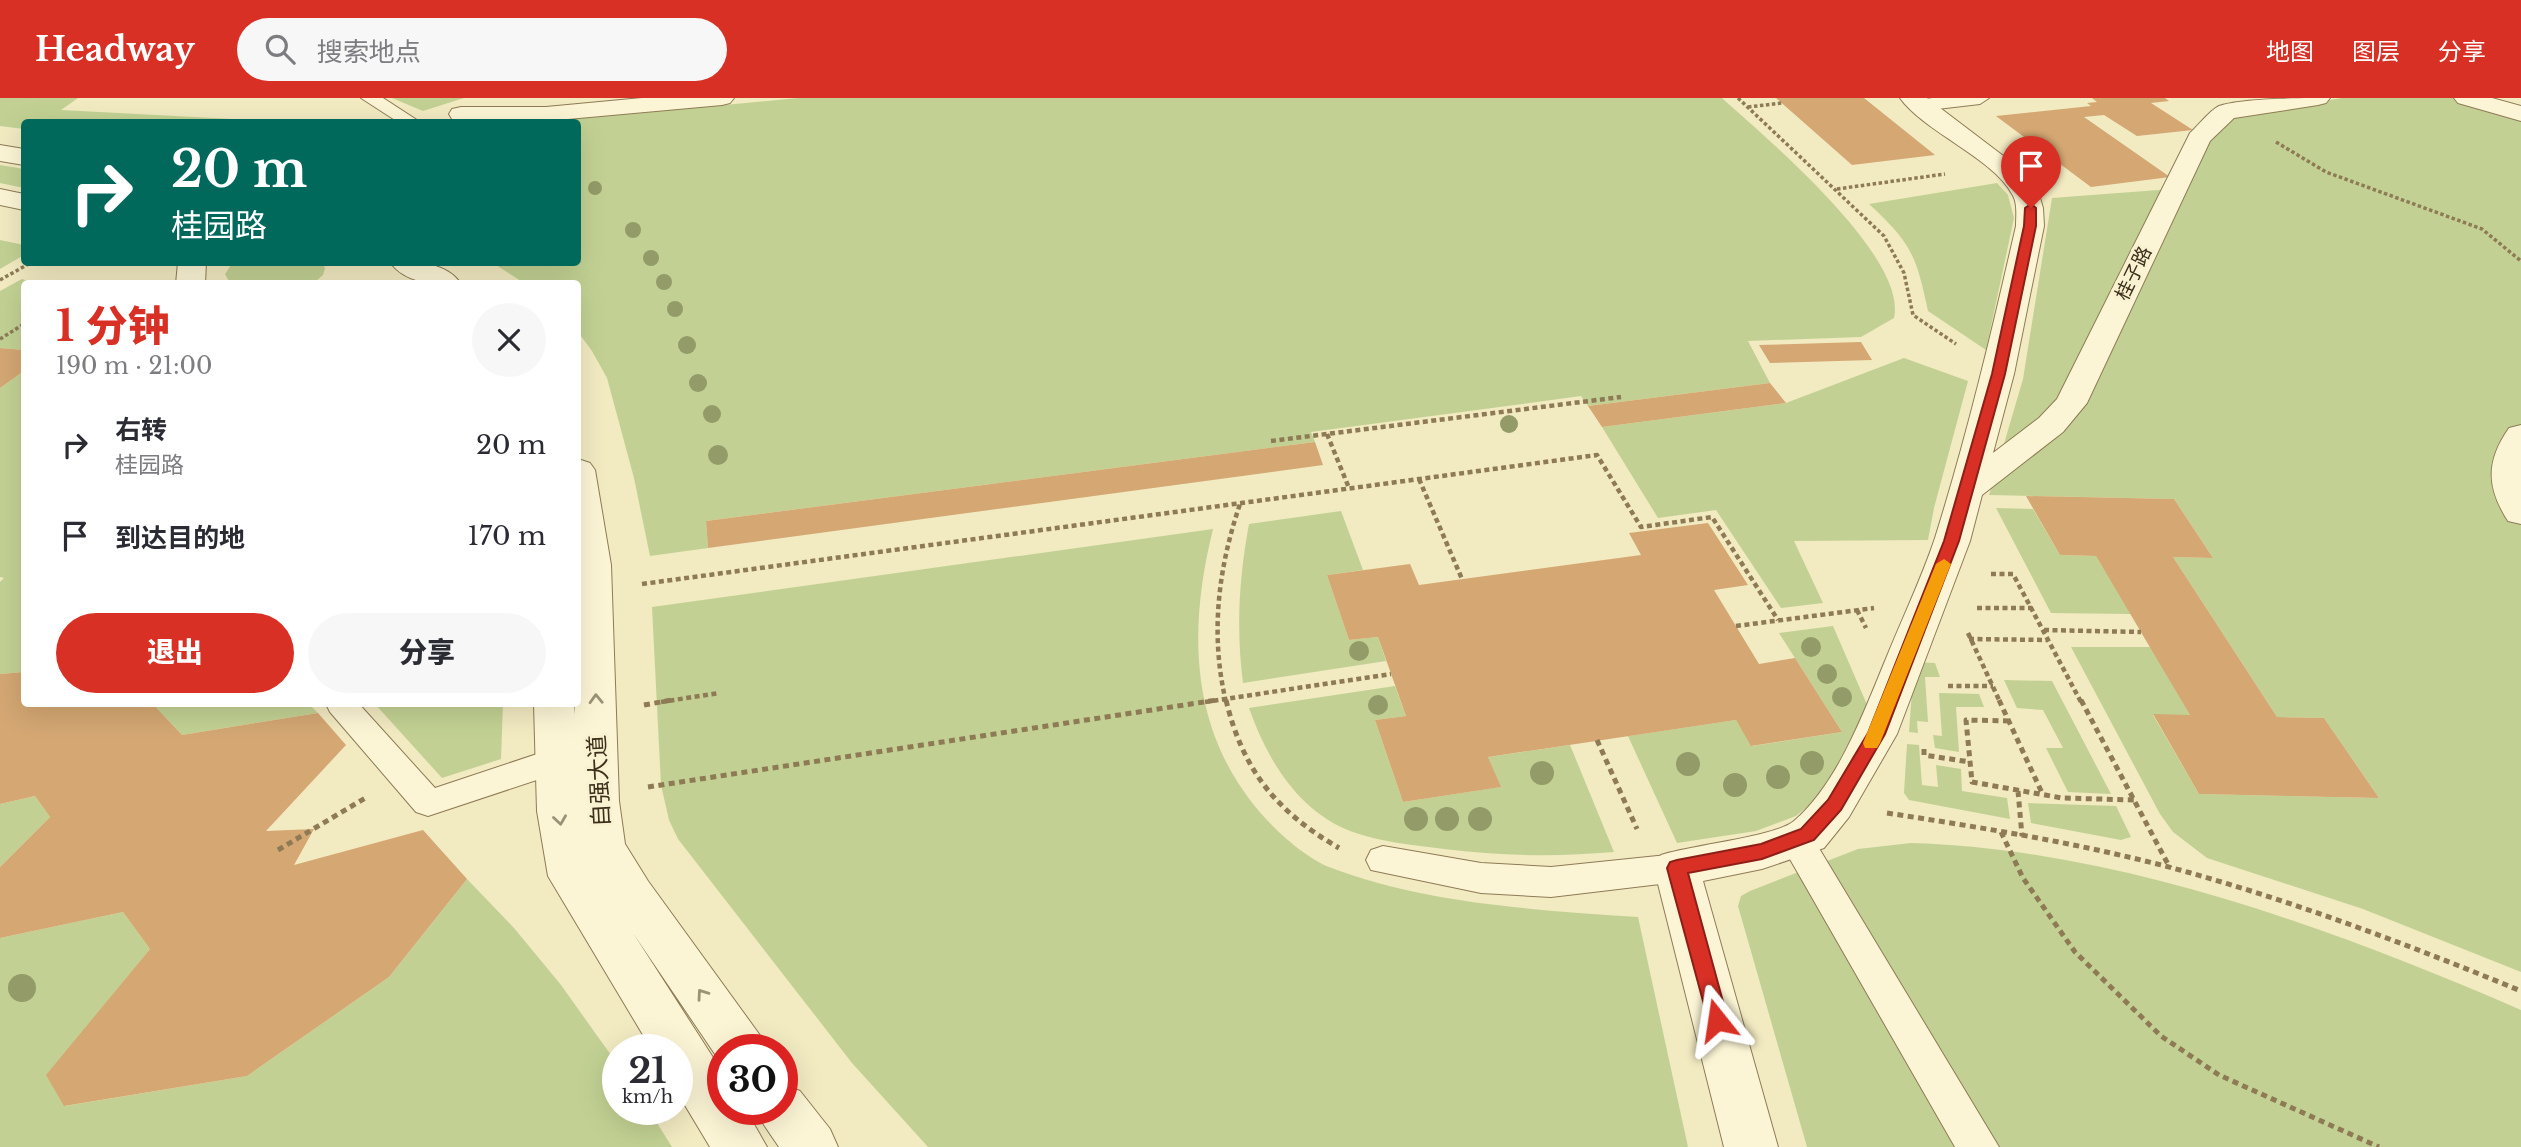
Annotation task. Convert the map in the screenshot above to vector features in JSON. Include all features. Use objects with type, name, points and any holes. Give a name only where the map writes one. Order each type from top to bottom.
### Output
[{"type":"street","points":[[447,119],[508,98]]},
{"type":"street","points":[[461,114],[546,114],[722,98]]},
{"type":"street","points":[[2226,112],[2318,98]]},
{"type":"street","points":[[2466,98],[2521,114]]},
{"type":"street","points":[[1751,1147],[1666,869],[1762,851],[1808,835],[1834,805],[1876,734],[1940,573],[1966,490],[1998,374],[2030,226],[2031,208],[2025,191],[2001,166],[1916,101]]},
{"type":"street","name":"桂子路","points":[[1966,490],[2051,425],[2071,403],[2199,138],[2226,112]]},
{"type":"street","points":[[0,153],[21,156]]},
{"type":"street","points":[[0,197],[21,201]]},
{"type":"street","points":[[412,266],[439,280]]},
{"type":"street","points":[[2521,435],[2508,456],[2509,485],[2521,513]]},
{"type":"street","name":"自强大道","points":[[581,489],[593,565],[597,802],[603,844],[608,859],[632,895],[730,1034]]},
{"type":"street","name":"自强大道","points":[[554,707],[555,761],[562,835],[571,876],[740,1147]]},
{"type":"lane","points":[[370,98],[406,119]]},
{"type":"lane","points":[[1916,101],[1980,98]]},
{"type":"lane","points":[[344,707],[428,803],[555,761]]},
{"type":"lane","points":[[1796,840],[1978,1147]]},
{"type":"lane","points":[[1383,860],[1481,878],[1516,881],[1551,882],[1666,869]]},
{"type":"path","points":[[1738,98],[1866,217],[1897,253],[1907,279],[1913,315]]},
{"type":"path","points":[[1748,107],[1782,103]]},
{"type":"path","points":[[2226,112],[2326,172],[2482,229],[2521,261]]},
{"type":"path","points":[[1837,189],[2001,166]]},
{"type":"path","points":[[0,280],[25,266]]},
{"type":"path","points":[[0,340],[21,326]]},
{"type":"path","points":[[1271,441],[1621,397]]},
{"type":"path","points":[[1327,434],[1349,488]]},
{"type":"path","points":[[634,585],[1597,454],[1641,527],[1712,517],[1778,620]]},
{"type":"path","points":[[1419,479],[1462,579]]},
{"type":"path","points":[[1241,503],[1227,548],[1219,603],[1218,646],[1224,698],[1239,748],[1262,786],[1297,822],[1338,848],[1383,860]]},
{"type":"path","points":[[2043,795],[1940,573],[2013,574],[2171,868]]},
{"type":"path","points":[[1736,626],[1883,607]]},
{"type":"path","points":[[2043,630],[2141,632]]},
{"type":"path","points":[[642,788],[1391,674]]},
{"type":"path","points":[[1943,685],[1993,686]]},
{"type":"path","points":[[639,706],[719,693]]},
{"type":"path","points":[[2008,721],[1966,720],[1972,782],[2043,795],[2134,800]]},
{"type":"path","points":[[1597,740],[1666,869]]},
{"type":"path","points":[[1923,740],[1924,755],[1970,762]]},
{"type":"path","points":[[278,850],[403,775]]},
{"type":"path","points":[[2018,791],[2022,836]]},
{"type":"path","points":[[1834,805],[2128,856],[2387,936],[2521,991]]},
{"type":"path","points":[[2001,832],[2023,878],[2075,952],[2161,1036],[2219,1075],[2379,1147]]},
{"type":"green space","points":[[0,98],[78,98],[61,110],[232,119],[21,119],[21,129],[0,126]]},
{"type":"green space","points":[[392,98],[464,98],[423,111]]},
{"type":"green space","points":[[798,98],[1722,98],[1799,168],[1857,231],[1879,263],[1892,292],[1894,318],[1861,337],[1748,341],[1770,383],[1588,406],[1581,396],[1311,432],[1315,442],[706,521],[708,548],[650,556],[634,478],[607,378],[581,336],[581,280],[519,280],[498,266],[581,266],[581,119],[576,119]]},
{"type":"green space","points":[[2342,98],[2456,98],[2521,117],[2521,972],[2363,909],[2207,858],[2173,832],[2160,814],[2071,647],[2151,647],[2190,715],[2153,715],[2199,794],[2379,798],[2324,718],[2277,717],[2173,557],[2213,558],[2174,499],[1989,495],[2023,379],[2052,198],[2185,188],[2210,141],[2238,115]]},
{"type":"green space","points":[[0,165],[21,168],[21,187],[0,183]]},
{"type":"green space","points":[[1997,183],[2008,195],[2014,218],[1986,350],[1928,311],[1920,276],[1910,252],[1895,230],[1869,204]]},
{"type":"green space","points":[[0,240],[21,244],[21,257],[0,269]]},
{"type":"green space","points":[[230,266],[325,268],[317,280],[228,280],[225,274]]},
{"type":"green space","points":[[22,279],[25,280],[21,280],[21,350],[0,348],[0,291]]},
{"type":"green space","points":[[1904,358],[1968,381],[1928,540],[1794,541],[1823,603],[1781,608],[1716,510],[1658,518],[1602,427],[1786,403]]},
{"type":"green space","points":[[21,373],[21,672],[0,674],[0,582],[4,578],[0,577],[0,388]]},
{"type":"green space","points":[[1996,508],[2033,509],[2060,555],[2096,556],[2131,614],[2051,613]]},
{"type":"green space","points":[[1341,511],[1363,570],[1327,575],[1349,640],[1378,637],[1386,661],[1243,683],[1240,603],[1249,524]]},
{"type":"green space","points":[[1213,529],[1200,607],[1198,645],[1201,682],[1209,718],[1222,753],[1241,787],[1266,819],[1287,839],[1329,867],[1366,879],[1442,897],[1638,917],[1688,1147],[928,1147],[852,1063],[678,839],[669,820],[661,785],[652,607]]},
{"type":"green space","points":[[1833,626],[1868,707],[1864,724],[1819,797],[1796,816],[1756,831],[1677,843],[1628,736],[1736,720],[1752,746],[1842,732],[1779,633]]},
{"type":"green space","points":[[1914,662],[1935,663],[1940,677],[1925,677],[1928,722],[1917,721],[1918,733],[1909,732]]},
{"type":"green space","points":[[2004,680],[2052,681],[2111,794],[2068,792],[2046,748],[2063,748],[2043,710],[2017,708]]},
{"type":"green space","points":[[1395,686],[1406,716],[1375,720],[1403,802],[1500,787],[1488,757],[1570,745],[1614,852],[1529,855],[1397,843],[1350,831],[1314,810],[1286,781],[1275,764],[1249,708]]},
{"type":"green space","points":[[1939,693],[1979,694],[1984,707],[1956,707],[1959,752],[1935,748],[1933,735],[1942,736]]},
{"type":"green space","points":[[156,707],[312,707],[318,713],[182,735]]},
{"type":"green space","points":[[378,707],[503,707],[501,759],[442,778]]},
{"type":"green space","points":[[1907,744],[1919,745],[1922,785],[1938,787],[1936,765],[1961,769],[1962,791],[2007,798],[2010,819],[1909,800],[1904,793]]},
{"type":"green space","points":[[35,796],[50,817],[0,867],[0,804]]},
{"type":"green space","points":[[2028,803],[2116,806],[2131,837],[2121,840],[2031,823]]},
{"type":"green space","points":[[1911,843],[1989,849],[2067,860],[2223,898],[2376,951],[2521,1010],[2521,1147],[1807,1147],[1738,906],[1741,896],[1858,849]]},
{"type":"green space","points":[[467,879],[514,928],[561,985],[602,1043],[602,1125],[658,1125],[672,1147],[0,1147],[0,938],[123,912],[150,949],[47,1075],[65,1106],[247,1076],[389,977]]},
{"type":"building","points":[[1776,98],[1864,98],[1935,155],[1852,165]]},
{"type":"building","points":[[2092,98],[2165,98],[2169,101],[2151,103],[2193,130],[2137,136],[2104,115],[2084,117],[2170,177],[2091,187],[1996,116],[2091,106],[2087,103],[2097,102]]},
{"type":"building","points":[[1861,342],[1872,360],[1770,363],[1759,345]]},
{"type":"building","points":[[0,348],[21,350],[21,373],[0,388]]},
{"type":"building","points":[[1770,383],[1786,403],[1602,427],[1588,406]]},
{"type":"building","points":[[1315,442],[1323,465],[708,548],[706,521]]},
{"type":"building","points":[[2026,496],[2174,499],[2213,558],[2173,557],[2277,717],[2324,718],[2379,798],[2199,794],[2153,714],[2190,715],[2096,556],[2060,555]]},
{"type":"building","points":[[1708,523],[1748,585],[1714,590],[1759,664],[1795,658],[1842,732],[1751,746],[1736,720],[1488,757],[1501,787],[1403,802],[1375,720],[1406,716],[1378,637],[1349,640],[1327,575],[1410,564],[1419,585],[1641,555],[1629,533]]},
{"type":"building","points":[[21,672],[21,707],[156,707],[182,735],[318,713],[346,745],[266,831],[314,829],[294,865],[423,830],[467,879],[389,977],[247,1076],[64,1106],[46,1075],[150,949],[123,912],[0,938],[0,867],[50,817],[35,796],[0,804],[0,674]]},
{"type":"slow traffic","points":[[1871,743],[1944,564]]},
{"type":"route","points":[[1717,1020],[1677,868],[1762,851],[1808,835],[1834,805],[1876,734],[1952,541],[1998,374],[2030,226],[2031,208]]}]
